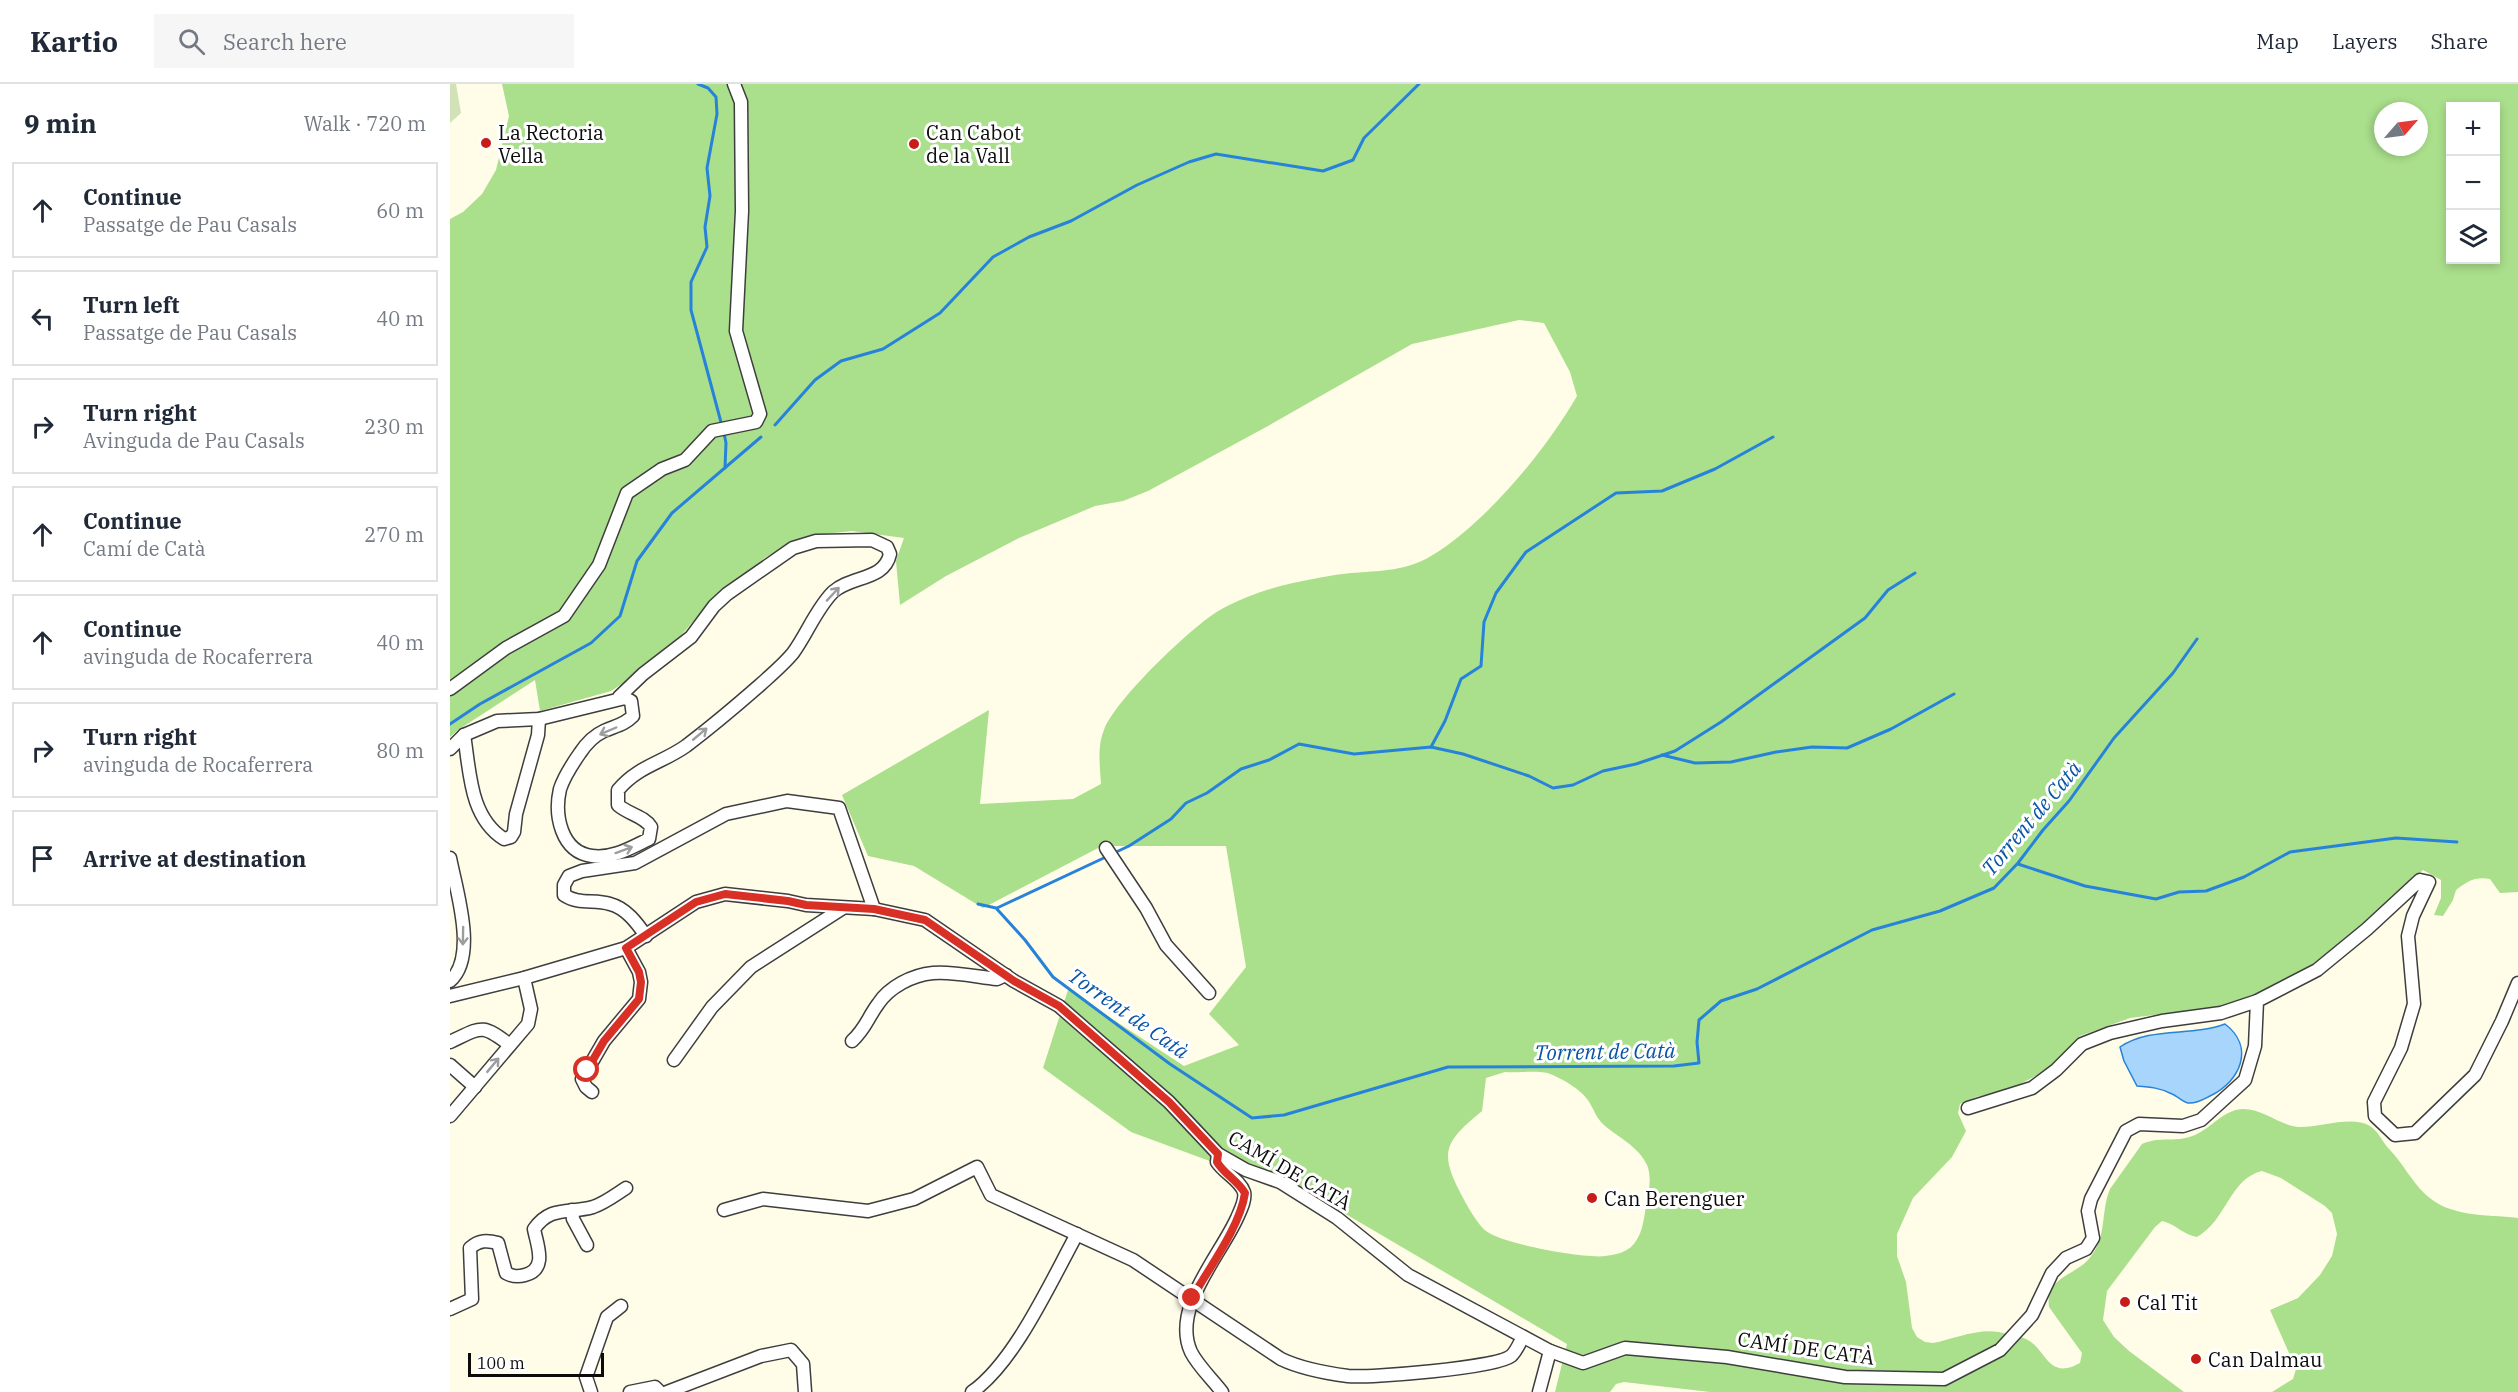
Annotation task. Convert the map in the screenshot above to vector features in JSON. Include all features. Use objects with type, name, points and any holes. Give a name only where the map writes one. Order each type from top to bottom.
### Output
[{"type":"street","points":[[450,689],[506,648],[564,616],[599,565],[627,493],[662,469],[685,459],[712,431],[756,422],[760,414],[736,331],[741,211],[741,102],[734,84]]},
{"type":"street","points":[[450,749],[464,735],[497,721],[539,719],[619,698],[632,701],[633,716],[626,723],[603,731],[580,752],[560,790],[558,815],[566,840],[573,848],[594,857],[629,850],[649,838],[651,827],[648,822],[618,805],[618,790],[633,774],[684,747],[758,686],[792,654],[831,595],[844,584],[876,574],[883,569],[890,554],[887,547],[879,542],[861,540],[816,541],[793,548],[714,606],[691,637],[643,674],[619,698]]},
{"type":"street","points":[[464,735],[469,762],[470,786],[477,805],[491,827],[504,839],[511,837],[514,832],[516,814],[538,735],[539,719]]},
{"type":"street","points":[[450,996],[524,978],[626,948],[646,936],[696,902],[725,894],[806,905],[874,909],[839,808],[787,801],[749,808],[726,814],[635,863],[582,871],[569,876],[564,885],[564,895],[573,901],[611,904],[631,917],[646,936]]},
{"type":"street","points":[[1106,848],[1146,908],[1166,945],[1209,993]]},
{"type":"street","points":[[450,858],[465,933],[456,976],[450,981]]},
{"type":"street","points":[[1968,1108],[2032,1088],[2056,1071],[2082,1044],[2110,1033],[2162,1021],[2222,1013],[2257,1001],[2317,970],[2367,929],[2420,880],[2429,882],[2413,916],[2408,936],[2414,1004],[2401,1047],[2374,1102],[2375,1116],[2395,1136],[2415,1133],[2475,1075],[2518,983]]},
{"type":"street","points":[[674,1060],[712,1007],[751,967],[843,908]]},
{"type":"street","name":"CAMÍ DE CATÀ","points":[[874,909],[925,920],[1006,975],[1059,1006],[1102,1041],[1169,1102],[1218,1154],[1246,1170],[1280,1182],[1337,1218],[1408,1275],[1550,1351],[1582,1363],[1625,1348],[1727,1357],[1845,1377],[1944,1379],[2000,1350],[2032,1315],[2052,1273],[2066,1258],[2086,1249],[2093,1238],[2088,1211],[2091,1199],[2126,1131],[2139,1124],[2183,1126],[2201,1120],[2245,1080],[2255,1046],[2257,1001]]},
{"type":"street","points":[[592,1092],[582,1079],[604,1041],[639,999],[641,982],[639,972],[626,948]]},
{"type":"street","points":[[852,1041],[864,1030],[877,1005],[888,992],[900,984],[932,973],[997,980],[1006,975]]},
{"type":"street","points":[[450,1116],[528,1023],[531,1009],[524,978]]},
{"type":"street","points":[[450,1042],[478,1029],[489,1030],[510,1045]]},
{"type":"street","points":[[450,1065],[474,1087]]},
{"type":"street","points":[[1218,1154],[1217,1162],[1222,1171],[1238,1183],[1245,1193],[1244,1202],[1231,1230],[1192,1298],[1186,1329],[1191,1352],[1222,1392]]},
{"type":"street","points":[[724,1210],[763,1198],[868,1212],[914,1199],[977,1167],[991,1195],[1133,1260],[1281,1359],[1297,1366],[1350,1376],[1414,1372],[1492,1363],[1511,1356],[1523,1337]]},
{"type":"street","points":[[450,1309],[472,1299],[470,1248],[477,1242],[498,1243],[506,1273],[514,1277],[525,1275],[535,1271],[539,1266],[540,1259],[534,1228],[542,1218],[556,1212],[596,1206],[626,1188]]},
{"type":"street","points":[[572,1210],[573,1219],[587,1245]]},
{"type":"street","points":[[972,1392],[986,1382],[1021,1333],[1077,1234]]},
{"type":"street","points":[[591,1392],[586,1377],[607,1317],[621,1306]]},
{"type":"street","points":[[667,1392],[761,1356],[791,1350],[803,1364],[805,1392]]},
{"type":"street","points":[[1539,1392],[1550,1351]]},
{"type":"street","points":[[630,1392],[655,1387],[660,1392]]},
{"type":"green space","points":[[450,84],[456,84],[461,113],[450,123]]},
{"type":"green space","points":[[502,84],[2518,84],[2518,892],[2500,893],[2490,879],[2476,879],[2456,890],[2443,916],[2434,915],[2441,898],[2441,880],[2423,870],[2325,957],[2274,985],[2227,1006],[2130,1018],[2080,1036],[2045,1071],[2009,1090],[1976,1097],[1960,1104],[1958,1113],[1966,1131],[1952,1157],[1913,1198],[1897,1234],[1897,1256],[1906,1282],[1912,1328],[1917,1337],[1925,1342],[1933,1343],[1983,1331],[1999,1332],[2023,1338],[2033,1344],[2054,1366],[2069,1368],[2080,1363],[2082,1353],[2049,1307],[2051,1290],[2061,1279],[2088,1260],[2094,1252],[2101,1234],[2110,1189],[2142,1144],[2195,1135],[2229,1112],[2242,1109],[2257,1111],[2298,1127],[2345,1122],[2362,1123],[2370,1126],[2376,1132],[2419,1188],[2434,1201],[2456,1211],[2518,1218],[2518,1392],[2272,1392],[2293,1379],[2296,1369],[2270,1310],[2298,1298],[2320,1275],[2332,1256],[2337,1234],[2332,1213],[2325,1206],[2281,1178],[2262,1171],[2242,1182],[2215,1221],[2197,1237],[2162,1221],[2107,1291],[2103,1320],[2114,1337],[2184,1392],[1710,1392],[1624,1382],[1616,1384],[1610,1392],[1555,1392],[1567,1344],[1332,1206],[1131,1132],[1043,1068],[1068,990],[1184,1066],[1239,1045],[1209,1014],[1246,967],[1226,846],[1102,846],[983,908],[914,866],[868,856],[842,795],[989,710],[980,804],[1073,799],[1101,784],[1100,743],[1111,717],[1138,683],[1174,647],[1208,618],[1237,601],[1283,585],[1412,565],[1452,542],[1493,506],[1549,439],[1577,396],[1570,372],[1544,323],[1519,320],[1412,344],[1148,491],[1123,501],[1095,506],[1019,538],[946,576],[900,605],[896,561],[904,538],[852,531],[816,535],[793,542],[766,557],[708,604],[672,646],[640,672],[611,691],[540,711],[535,680],[450,737],[450,219],[463,212],[482,194],[496,170],[509,116]],"holes":[[[1505,1072],[1546,1073],[1559,1078],[1584,1095],[1601,1122],[1643,1158],[1647,1165],[1650,1185],[1642,1228],[1631,1247],[1605,1256],[1544,1250],[1495,1236],[1486,1231],[1476,1219],[1454,1179],[1448,1157],[1449,1148],[1460,1131],[1482,1111],[1486,1078]]]},
{"type":"water","points":[[2225,1024],[2240,1043],[2242,1053],[2236,1073],[2221,1090],[2200,1101],[2188,1103],[2164,1090],[2137,1086],[2124,1061],[2120,1047],[2145,1036],[2199,1030]]},
{"type":"waterway","points":[[698,84],[708,88],[716,97],[717,114],[707,168],[710,196],[705,227],[707,247],[691,282],[691,310],[722,426]]},
{"type":"waterway","points":[[775,425],[815,380],[841,361],[883,349],[940,313],[993,257],[1029,237],[1071,221],[1137,185],[1189,162],[1216,154],[1323,171],[1353,160],[1364,138],[1419,84]]},
{"type":"waterway","points":[[724,433],[725,468]]},
{"type":"waterway","points":[[450,724],[480,704],[591,643],[620,616],[637,561],[672,513],[761,437]]},
{"type":"waterway","points":[[1431,747],[1445,721],[1461,679],[1481,666],[1484,622],[1496,593],[1526,552],[1616,493],[1662,491],[1715,469],[1773,437]]},
{"type":"waterway","points":[[1114,853],[1171,819],[1186,803],[1207,793],[1241,769],[1269,760],[1299,744],[1354,754],[1431,747],[1463,754],[1529,776],[1553,788],[1573,785],[1603,771],[1636,764],[1675,751],[1721,722],[1865,618],[1888,590],[1915,573]]},
{"type":"waterway","name":"Torrent de Catà","points":[[978,904],[996,908],[1025,940],[1053,977],[1170,1064],[1252,1118],[1284,1115],[1448,1067],[1674,1066],[1699,1063],[1697,1042],[1699,1020],[1721,1001],[1757,989],[1872,930],[1940,911],[1994,888],[2018,863],[2069,801],[2114,738],[2173,673],[2197,639]]},
{"type":"waterway","points":[[1662,755],[1695,763],[1731,762],[1812,747],[1847,748],[1891,729],[1954,694]]},
{"type":"waterway","points":[[2018,864],[2085,886],[2156,899],[2179,892],[2206,891],[2244,877],[2290,852],[2396,838],[2457,842]]},
{"type":"waterway","points":[[997,908],[1108,856]]},
{"type":"place","name":"La Rectoria Vella","points":[[486,143]]},
{"type":"place","name":"Can Cabot de la Vall","points":[[914,144]]},
{"type":"place","name":"Can Berenguer","points":[[1592,1198]]},
{"type":"place","name":"Cal Tit","points":[[2125,1302]]},
{"type":"place","name":"Can Dalmau","points":[[2196,1359]]},
{"type":"route","points":[[587,1070],[604,1041],[639,999],[641,982],[639,972],[626,948],[696,902],[725,894],[806,905],[874,909],[925,920],[1014,981],[1059,1006],[1102,1041],[1169,1102],[1218,1154],[1217,1162],[1222,1171],[1238,1183],[1245,1193],[1244,1202],[1231,1230],[1192,1298]]}]
